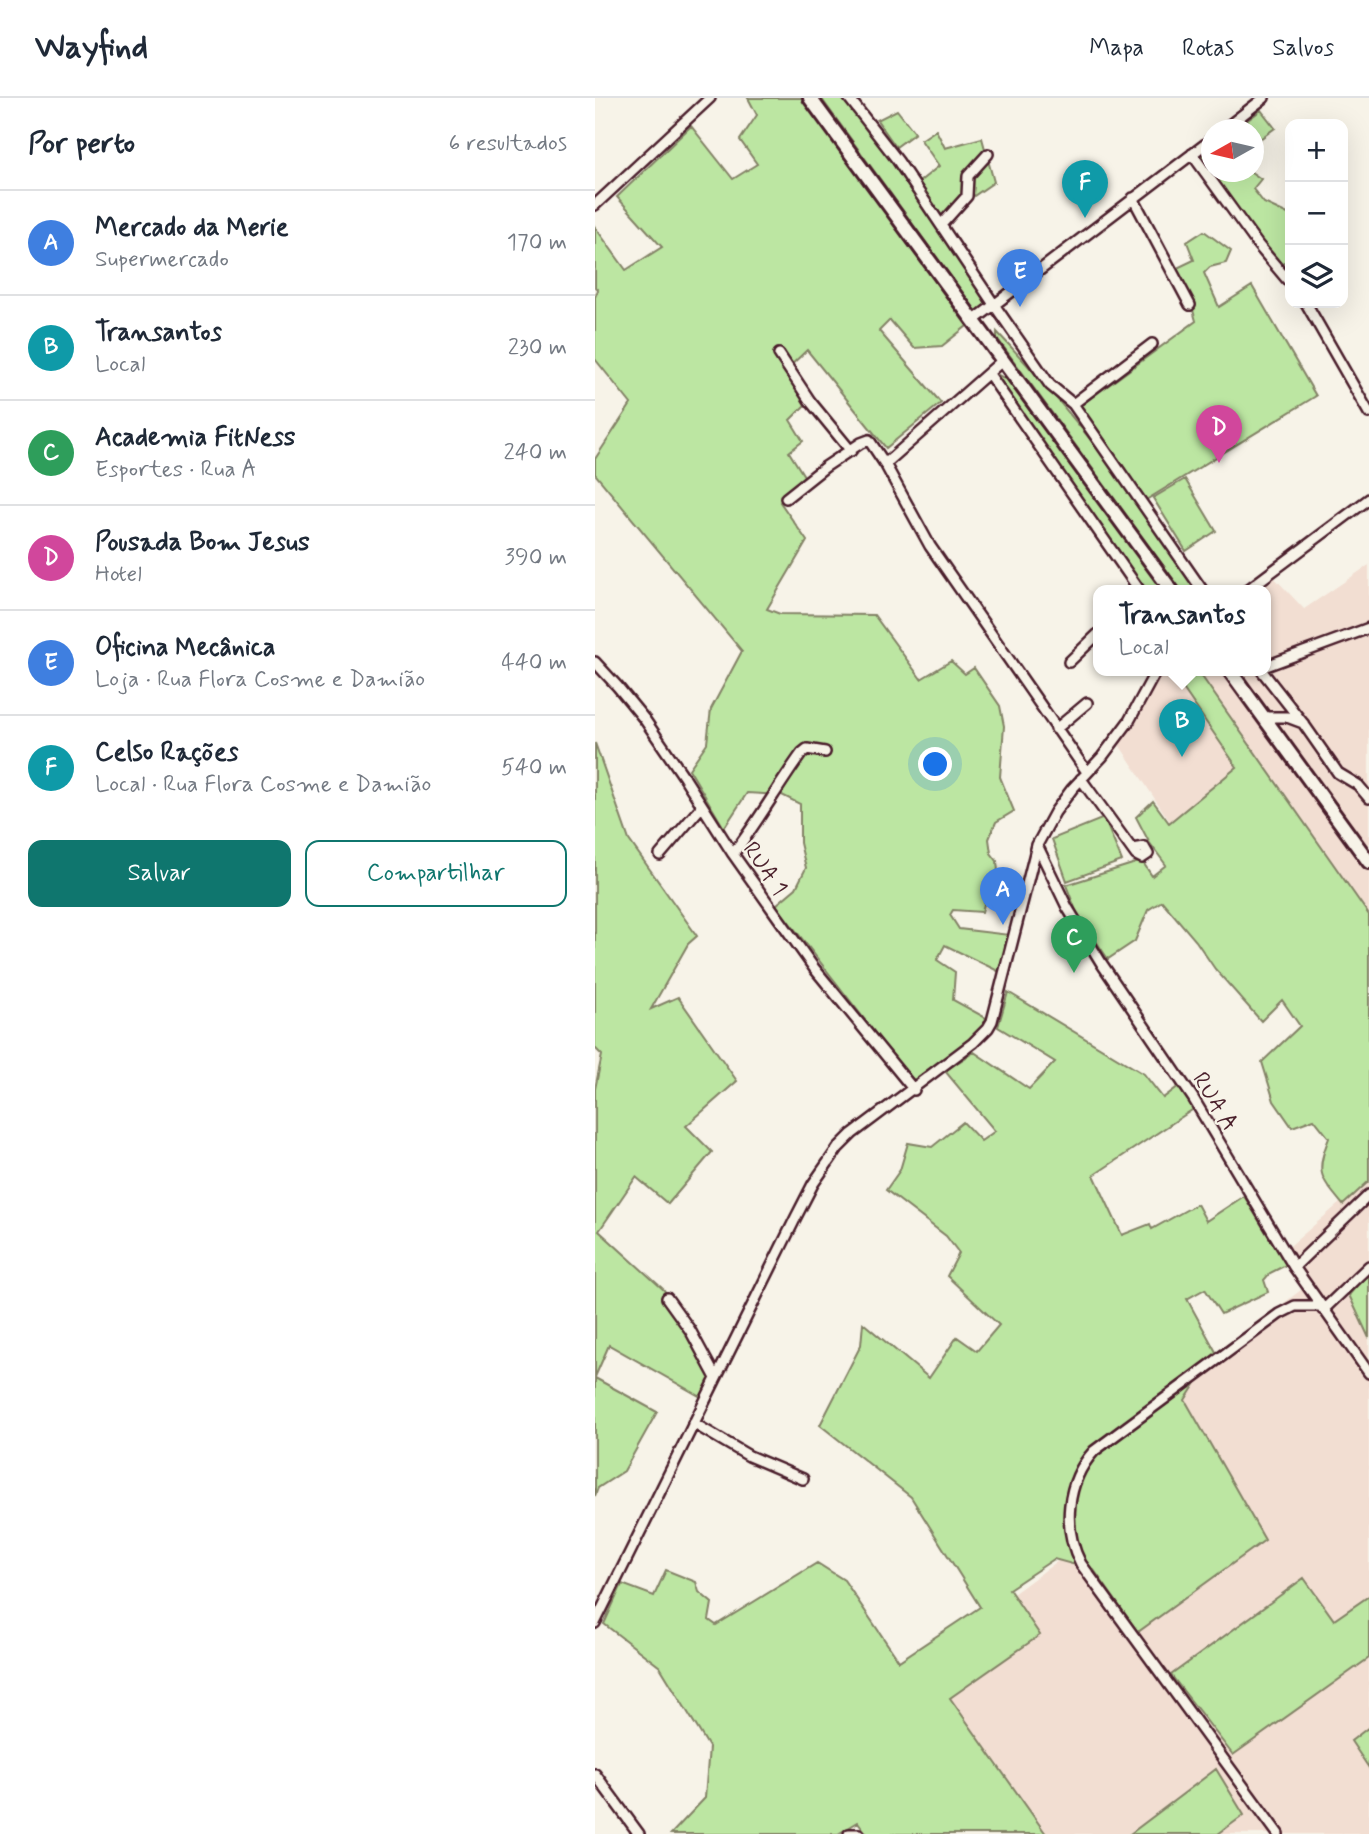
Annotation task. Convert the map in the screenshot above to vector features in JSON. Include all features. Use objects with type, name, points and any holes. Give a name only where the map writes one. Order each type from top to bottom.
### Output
[{"type":"highway","points":[[810,98],[1168,585]]},
{"type":"highway","points":[[1234,676],[1369,862]]},
{"type":"street","points":[[595,205],[711,98]]},
{"type":"street","points":[[849,98],[898,161],[1050,385],[1073,404],[1199,585]]},
{"type":"street","points":[[1237,119],[1264,98]]},
{"type":"street","points":[[973,321],[1201,147]]},
{"type":"street","points":[[941,225],[967,196],[968,176],[988,153]]},
{"type":"street","points":[[1192,154],[1263,252],[1285,277]]},
{"type":"street","points":[[1133,198],[1189,305]]},
{"type":"street","points":[[1309,308],[1369,414]]},
{"type":"street","points":[[1073,404],[1152,345]]},
{"type":"street","points":[[779,354],[810,401],[851,451]]},
{"type":"street","points":[[885,464],[1003,360]]},
{"type":"street","points":[[989,374],[1136,585]]},
{"type":"street","points":[[786,498],[825,467],[869,440],[930,547],[1056,729],[1132,849]]},
{"type":"street","points":[[1254,585],[1369,499]]},
{"type":"street","points":[[1271,664],[1369,628]]},
{"type":"street","points":[[1069,662],[1093,639]]},
{"type":"street","name":"RUA 1","points":[[595,662],[645,720],[733,854],[814,968],[914,1090]]},
{"type":"street","points":[[595,1623],[796,1217],[827,1162],[852,1134],[914,1090],[978,1039],[992,1021],[1037,845],[1055,812],[1109,749],[1129,721],[1153,676]]},
{"type":"street","points":[[1266,676],[1338,773],[1362,788],[1369,798]]},
{"type":"street","points":[[1056,729],[1087,703]]},
{"type":"street","points":[[1263,717],[1287,717],[1303,723]]},
{"type":"street","points":[[733,854],[802,753],[807,749],[825,752]]},
{"type":"street","points":[[660,855],[702,806]]},
{"type":"street","name":"RUA A","points":[[1037,845],[1067,906],[1102,964],[1193,1098],[1294,1267],[1369,1373]]},
{"type":"street","points":[[1294,1267],[1369,1195]]},
{"type":"street","points":[[1278,1834],[1081,1564],[1071,1539],[1071,1498],[1084,1464],[1094,1451],[1279,1314],[1295,1306],[1322,1308],[1369,1266]]},
{"type":"street","points":[[667,1298],[690,1331],[716,1378]]},
{"type":"street","points":[[693,1423],[749,1455],[803,1479]]},
{"type":"street","points":[[595,1774],[639,1834]]},
{"type":"street","points":[[849,1834],[859,1834]]},
{"type":"shaded area","points":[[1369,565],[1369,1123],[1116,740],[1159,676],[1271,676],[1271,585],[1257,585],[1271,574],[1304,609]]},
{"type":"shaded area","points":[[1369,1178],[1369,1834],[1032,1834],[917,1665],[1074,1549],[1094,1451],[1306,1286],[1284,1251]]},
{"type":"green space","points":[[748,98],[802,98],[967,326],[942,346],[914,348],[890,320],[879,331],[941,403],[886,448],[807,350],[785,371],[805,405],[790,420],[803,441],[789,452],[804,476],[780,502],[807,541],[767,609],[780,614],[874,615],[921,679],[951,661],[965,674],[974,668],[1000,706],[1004,726],[1000,777],[1014,811],[996,822],[989,839],[998,871],[988,888],[982,912],[953,910],[950,915],[959,929],[1010,935],[1000,972],[945,945],[937,960],[955,972],[953,1000],[986,1018],[983,1028],[918,1082],[913,1082],[776,905],[796,888],[806,868],[800,843],[800,804],[782,795],[747,793],[724,828],[689,769],[707,743],[711,709],[742,651],[595,474],[595,459],[631,404],[595,359],[595,297],[598,290],[595,287],[595,227],[626,270],[662,247],[617,197],[691,126],[733,179],[757,164],[740,140],[757,115]]},
{"type":"green space","points":[[821,98],[842,98],[874,137],[982,293],[987,309],[979,315]]},
{"type":"green space","points":[[897,110],[915,133],[896,147],[877,120]]},
{"type":"green space","points":[[1261,110],[1275,128],[1264,136],[1264,119],[1249,119]]},
{"type":"green space","points":[[936,130],[945,148],[982,138],[994,182],[942,218],[919,182],[939,166],[921,140]]},
{"type":"green space","points":[[1216,182],[1259,182],[1253,189],[1264,203],[1285,213],[1285,262],[1279,266]]},
{"type":"green space","points":[[1204,231],[1231,251],[1226,263],[1210,267],[1204,273],[1219,307],[1252,286],[1316,396],[1146,500],[1080,406],[1196,321],[1191,303],[1173,270],[1194,260],[1187,242]]},
{"type":"green space","points":[[997,332],[1052,393],[1103,456],[1194,585],[1178,585],[997,338]]},
{"type":"green space","points":[[998,375],[1006,379],[1160,585],[1137,585],[1038,435],[995,378]]},
{"type":"green space","points":[[1185,479],[1216,531],[1186,551],[1153,498]]},
{"type":"green space","points":[[1174,676],[1202,676],[1369,915],[1369,1181],[1343,1205],[1322,1174],[1322,1159],[1329,1138],[1314,1119],[1292,1127],[1274,1101],[1262,1062],[1300,1026],[1282,1000],[1261,1021],[1215,969],[1196,941],[1162,901],[1148,910],[1135,941],[1108,959],[1077,913],[1066,885],[1142,861],[1152,876],[1166,865],[1149,842],[1136,817],[1153,801],[1169,823],[1237,767]]},
{"type":"green space","points":[[595,743],[629,840],[697,936],[688,944],[651,1009],[678,997],[737,1081],[686,1126],[712,1152],[668,1204],[636,1177],[599,1231],[664,1290],[712,1376],[703,1398],[609,1345],[595,1377],[595,1089],[602,1055],[595,1048]]},
{"type":"green space","points":[[1104,818],[1122,861],[1067,881],[1052,839]]},
{"type":"green space","points":[[1008,992],[1144,1074],[1163,1098],[1179,1086],[1195,1108],[1094,1175],[1122,1235],[1150,1224],[1152,1229],[1197,1204],[1206,1221],[1244,1196],[1286,1265],[1270,1273],[1264,1280],[1268,1292],[1221,1314],[1205,1289],[1187,1299],[1216,1352],[1185,1400],[1265,1540],[1138,1632],[1094,1570],[1054,1559],[1009,1589],[1040,1635],[950,1698],[1046,1834],[867,1834],[858,1822],[838,1834],[671,1834],[705,1798],[709,1747],[660,1667],[604,1624],[622,1584],[654,1596],[666,1570],[696,1582],[699,1592],[712,1603],[709,1620],[716,1625],[817,1563],[844,1580],[899,1661],[980,1607],[911,1497],[820,1425],[861,1345],[863,1323],[929,1378],[957,1337],[977,1351],[999,1325],[947,1276],[959,1253],[946,1236],[886,1190],[900,1170],[908,1143],[932,1147],[963,1122],[981,1141],[995,1131],[945,1071],[974,1052],[1029,1089],[1055,1062],[998,1027]]},
{"type":"green space","points":[[1369,1271],[1369,1338],[1349,1295]]},
{"type":"green space","points":[[595,1378],[657,1412],[624,1471],[598,1488],[595,1496]]},
{"type":"green space","points":[[1304,1578],[1334,1620],[1369,1596],[1369,1658],[1233,1755],[1171,1675]]},
{"type":"green space","points":[[1369,1727],[1369,1768],[1351,1741]]},
{"type":"green space","points":[[1216,1769],[1244,1815],[1218,1834],[1130,1834]]},
{"type":"place","name":"Celso Rações","points":[[1085,218]]},
{"type":"place","name":"Oficina Mecânica","points":[[1020,307]]},
{"type":"place","name":"Pousada Bom Jesus","points":[[1219,463]]},
{"type":"place","name":"Transantos","points":[[1182,757]]},
{"type":"place","name":"Mercado da Merie","points":[[1003,925]]},
{"type":"place","name":"Academia FitNess","points":[[1074,973]]}]
